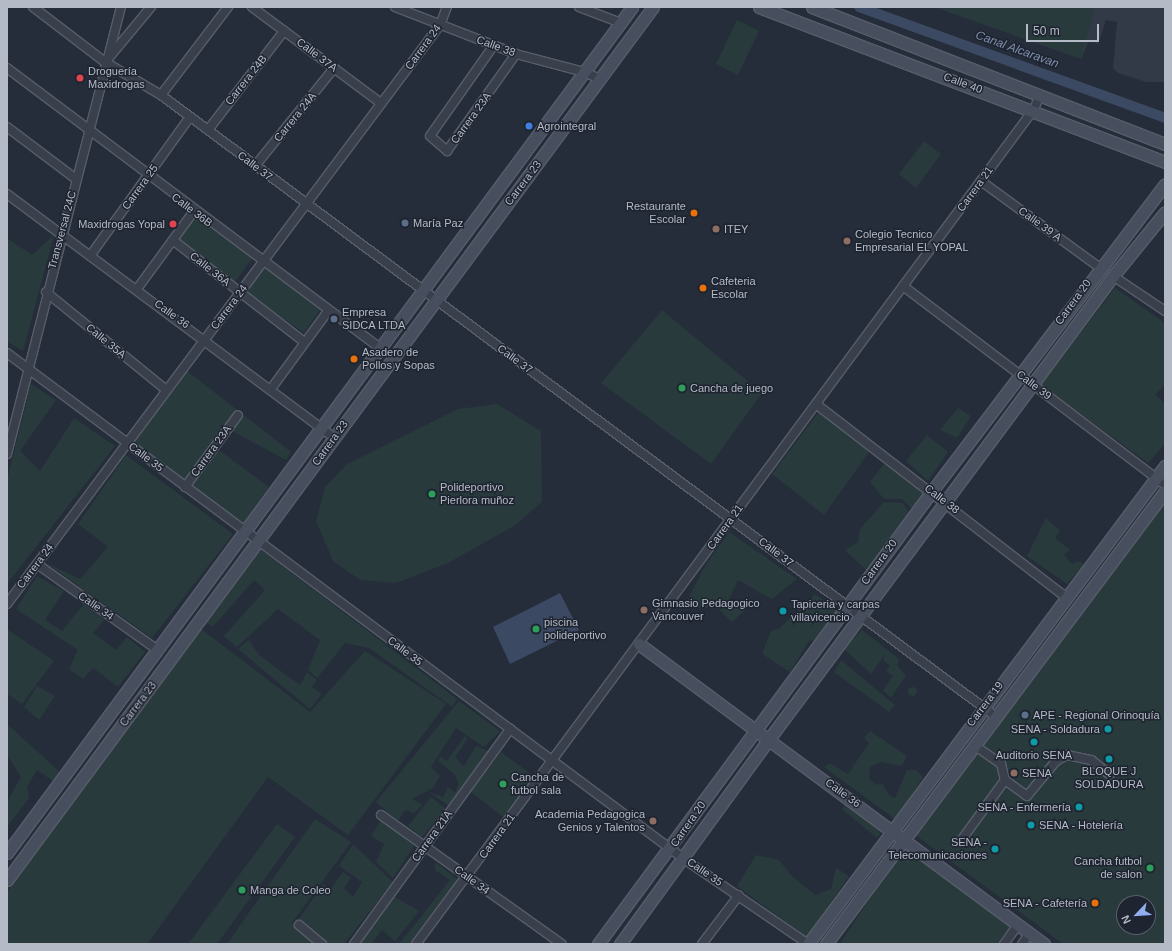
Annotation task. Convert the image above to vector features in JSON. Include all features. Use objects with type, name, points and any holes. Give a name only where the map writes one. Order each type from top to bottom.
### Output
[{"type":"main road","name":"Carrera 23","points":[[7,853],[156,649],[632,7]]},
{"type":"main road","name":"Carrera 23","points":[[7,880],[653,7]]},
{"type":"main road","name":"Calle 40","points":[[760,7],[1034,109],[1165,162]]},
{"type":"main road","name":"Calle 40","points":[[812,7],[1165,144]]},
{"type":"main road","name":"Carrera 20","points":[[598,944],[671,848],[756,729],[1098,267],[1165,184]]},
{"type":"main road","name":"Carrera 20","points":[[620,944],[684,859],[769,739],[862,617],[1113,276],[1165,212]]},
{"type":"main road","name":"Carrera 19","points":[[808,944],[891,828],[1165,466]]},
{"type":"main road","name":"Carrera 19","points":[[826,944],[995,716],[1165,492]]},
{"type":"main road","name":"Calle 36","points":[[639,644],[891,828],[1044,944]]},
{"type":"street","name":"Calle 37","points":[[33,7],[105,62],[161,95],[995,716]]},
{"type":"street","name":"Transversal 24C","points":[[7,454],[26,368],[105,62],[121,7]]},
{"type":"street","points":[[105,62],[151,7]]},
{"type":"street","points":[[161,95],[228,7]]},
{"type":"street","name":"Calle 37A","points":[[252,7],[381,103]]},
{"type":"street","name":"Calle 38","points":[[395,7],[516,54],[584,72],[600,80]]},
{"type":"street","name":"Carrera 24","points":[[7,604],[440,25],[447,7]]},
{"type":"street","points":[[579,7],[621,23]]},
{"type":"street","name":"Carrera 24B","points":[[208,130],[284,31]]},
{"type":"street","name":"Carrera 23A","points":[[494,46],[430,136],[447,151],[516,54]]},
{"type":"street","name":"Calle 36B","points":[[7,68],[148,177],[380,348]]},
{"type":"street","name":"Carrera 24A","points":[[255,166],[334,68]]},
{"type":"street","name":"Carrera 21","points":[[416,944],[1034,109],[1040,95]]},
{"type":"street","name":"Carrera 25","points":[[90,256],[190,117]]},
{"type":"street","points":[[7,127],[76,179]]},
{"type":"street","name":"Calle 39 A","points":[[981,181],[1098,267]]},
{"type":"street","name":"Calle 36","points":[[7,194],[60,235],[205,339],[334,438]]},
{"type":"street","points":[[137,289],[174,241],[194,211]]},
{"type":"street","name":"Calle 36A","points":[[174,241],[304,342]]},
{"type":"street","points":[[1113,276],[1165,311]]},
{"type":"street","name":"Calle 39","points":[[903,286],[1165,485]]},
{"type":"street","name":"Calle 35A","points":[[46,292],[166,390]]},
{"type":"street","points":[[271,389],[328,310]]},
{"type":"street","name":"Calle 35","points":[[7,353],[684,859],[739,895],[808,944]]},
{"type":"street","name":"Calle 38","points":[[816,404],[947,502],[1066,597]]},
{"type":"street","name":"Carrera 23A","points":[[185,486],[238,414]]},
{"type":"street","name":"Calle 34","points":[[37,564],[156,649]]},
{"type":"street","name":"Carrera 21A","points":[[354,944],[510,729]]},
{"type":"street","points":[[974,745],[1001,764],[1005,780],[1027,796],[1056,761],[1067,755],[1091,760],[1110,775]]},
{"type":"street","points":[[960,842],[1005,780]]},
{"type":"street","name":"Calle 34","points":[[381,816],[562,944]]},
{"type":"street","points":[[702,944],[739,895]]},
{"type":"street","points":[[299,925],[322,944]]},
{"type":"street","points":[[1004,944],[1018,925]]},
{"type":"street","points":[[1022,944],[1030,933]]},
{"type":"shaded area","points":[[935,7],[1165,7],[1165,82],[1146,82],[1118,73],[1113,68],[1117,22],[1106,20],[1098,44],[1089,40],[1081,59]]},
{"type":"shaded area","points":[[935,7],[1095,7],[1081,59]]},
{"type":"shaded area","points":[[737,20],[759,31],[738,75],[716,64]]},
{"type":"shaded area","points":[[924,141],[941,154],[916,188],[899,174]]},
{"type":"shaded area","points":[[194,214],[252,258],[235,282],[177,237]]},
{"type":"shaded area","points":[[54,235],[23,351],[7,341],[7,238],[32,255]]},
{"type":"shaded area","points":[[263,267],[321,308],[304,333],[246,292]]},
{"type":"shaded area","points":[[1115,288],[1165,323],[1165,384],[1155,395],[1165,403],[1165,444],[1148,463],[1041,385]]},
{"type":"shaded area","name":"Cancha de juego","points":[[662,310],[762,393],[711,464],[601,383]]},
{"type":"shaded area","points":[[186,370],[291,452],[286,460],[230,430],[219,450],[269,487],[243,523],[133,441]]},
{"type":"shaded area","points":[[31,384],[56,400],[20,451],[40,471],[74,418],[115,446],[7,584],[7,480]]},
{"type":"shaded area","name":"Polideportivo Pierlora muñoz","points":[[497,404],[541,431],[542,502],[514,526],[448,563],[396,583],[360,580],[333,561],[316,521],[325,487],[347,464],[458,409]]},
{"type":"shaded area","points":[[958,408],[971,416],[957,438],[940,430]]},
{"type":"shaded area","points":[[819,412],[869,452],[824,515],[772,474]]},
{"type":"shaded area","points":[[927,435],[948,452],[928,481],[906,461]]},
{"type":"shaded area","points":[[126,455],[233,534],[152,638],[46,563],[80,579],[108,547],[78,524]]},
{"type":"shaded area","points":[[887,460],[926,492],[913,510],[902,499],[884,499],[870,482]]},
{"type":"shaded area","points":[[1165,498],[1165,944],[1063,944],[914,834]]},
{"type":"shaded area","points":[[884,502],[902,503],[911,514],[870,574],[845,550],[858,542],[860,529]]},
{"type":"shaded area","points":[[1046,518],[1060,531],[1055,538],[1070,550],[1064,555],[1072,564],[1078,561],[1084,564],[1067,584],[1027,556]]},
{"type":"shaded area","points":[[729,532],[797,579],[772,599],[738,580],[729,600],[745,610],[732,622],[714,605],[704,609],[686,603],[705,566]]},
{"type":"shaded area","points":[[260,549],[457,699],[452,707],[369,648],[345,643],[317,678],[308,670],[320,640],[278,609],[237,647],[224,636],[265,590],[254,580],[213,627],[205,622]]},
{"type":"shaded area","points":[[37,576],[64,591],[45,620],[62,631],[84,604],[104,620],[93,633],[116,650],[127,637],[145,652],[118,687],[93,668],[83,679],[69,669],[78,650],[16,609]]},
{"type":"shaded area","points":[[815,594],[841,613],[822,640],[809,641],[790,672],[762,654],[771,631],[780,628]]},
{"type":"shaded area","points":[[200,628],[310,712],[365,651],[446,704],[348,835],[268,777],[147,944],[7,944],[7,892]]},
{"type":"shaded area","points":[[7,629],[54,661],[22,704],[7,694]]},
{"type":"shaded area","points":[[862,630],[899,659],[897,666],[906,675],[891,698],[883,690],[893,676],[886,671],[890,666],[883,660],[886,653],[871,674],[844,649]]},
{"type":"shaded area","points":[[249,640],[259,655],[300,685],[307,672],[317,680],[312,687],[322,694],[310,709],[238,649]]},
{"type":"shaded area","points":[[841,660],[895,705],[889,712],[834,672]]},
{"type":"shaded area","points":[[37,686],[55,696],[39,720],[24,707]]},
{"type":"shaded area","points":[[912,686],[917,691],[912,696],[907,691]]},
{"type":"shaded area","points":[[459,701],[500,731],[484,747],[456,728],[431,767],[440,776],[433,788],[412,799],[423,805],[414,813],[405,810],[398,821],[376,802]]},
{"type":"shaded area","points":[[7,724],[60,772],[53,781],[37,770],[27,787],[29,798],[7,827],[7,802],[21,777],[7,755]]},
{"type":"shaded area","points":[[870,731],[907,756],[902,766],[881,762],[870,767],[869,779],[877,785],[882,783],[889,795],[895,798],[907,770],[916,770],[923,777],[896,820],[824,767],[830,763],[848,774],[869,743],[864,738]]},
{"type":"shaded area","points":[[465,736],[468,738],[455,757],[464,766],[476,746],[488,751],[449,806],[429,792],[443,797],[448,787],[455,792],[459,784],[455,775],[438,761],[440,756],[447,761]]},
{"type":"shaded area","name":"Cancha de futbol sala","points":[[501,752],[535,777],[504,818],[471,792]]},
{"type":"shaded area","points":[[431,797],[446,809],[422,837],[408,826]]},
{"type":"shaded area","points":[[849,799],[885,828],[877,838],[842,809]]},
{"type":"shaded area","points":[[315,819],[351,842],[292,923],[316,944],[227,944]]},
{"type":"shaded area","points":[[381,820],[414,846],[393,878],[376,862],[384,844],[371,836]]},
{"type":"shaded area","name":"Manga de Coleo","points":[[277,824],[295,837],[217,944],[188,944]]},
{"type":"shaded area","points":[[353,844],[393,882],[344,944],[324,944],[297,922],[323,884],[330,890],[343,872],[351,878],[344,888],[353,897],[362,882],[339,866]]},
{"type":"shaded area","points":[[905,844],[1012,924],[997,944],[840,944]]},
{"type":"shaded area","points":[[756,855],[779,860],[792,876],[815,895],[831,889],[836,868],[849,876],[807,937],[737,886]]},
{"type":"shaded area","points":[[435,862],[457,879],[409,944],[399,944],[450,880],[435,870]]},
{"type":"shaded area","points":[[393,896],[419,911],[395,941],[382,930],[371,944],[359,944]]},
{"type":"water","name":"piscina polideportivo","points":[[560,593],[579,630],[510,664],[493,627]]},
{"type":"waterway","name":"Canal Alcaravan","points":[[859,7],[1165,118]]},
{"type":"place","name":"Droguería Maxidrogas","points":[[80,78]]},
{"type":"place","name":"Agrointegral","points":[[529,126]]},
{"type":"place","name":"Restaurante Escolar","points":[[694,213]]},
{"type":"place","name":"María Paz","points":[[405,223]]},
{"type":"place","name":"Maxidrogas Yopal","points":[[173,224]]},
{"type":"place","name":"ITEY","points":[[716,229]]},
{"type":"place","name":"Colegio Tecnico Empresarial EL YOPAL","points":[[847,241]]},
{"type":"place","name":"Cafeteria Escolar","points":[[703,288]]},
{"type":"place","name":"Empresa SIDCA LTDA","points":[[334,319]]},
{"type":"place","name":"Asadero de Pollos y Sopas","points":[[354,359]]},
{"type":"place","name":"Cancha de juego","points":[[682,388]]},
{"type":"place","name":"Polideportivo Pierlora muñoz","points":[[432,494]]},
{"type":"place","name":"Gimnasio Pedagogico Vancouver","points":[[644,610]]},
{"type":"place","name":"Tapiceria y carpas villavicencio","points":[[783,611]]},
{"type":"place","name":"piscina polideportivo","points":[[536,629]]},
{"type":"place","name":"APE - Regional Orinoquía","points":[[1025,715]]},
{"type":"place","name":"SENA - Soldadura","points":[[1108,729]]},
{"type":"place","name":"Auditorio SENA","points":[[1034,742]]},
{"type":"place","name":"BLOQUE J SOLDADURA","points":[[1109,759]]},
{"type":"place","name":"SENA","points":[[1014,773]]},
{"type":"place","name":"Cancha de futbol sala","points":[[503,784]]},
{"type":"place","name":"SENA - Enfermería","points":[[1079,807]]},
{"type":"place","name":"Academia Pedagogica Genios y Talentos","points":[[653,821]]},
{"type":"place","name":"SENA - Hotelería","points":[[1031,825]]},
{"type":"place","name":"SENA - Telecomunicaciones","points":[[995,849]]},
{"type":"place","name":"Cancha futbol de salon","points":[[1150,868]]},
{"type":"place","name":"Manga de Coleo","points":[[242,890]]},
{"type":"place","name":"SENA - Cafetería","points":[[1095,903]]}]
